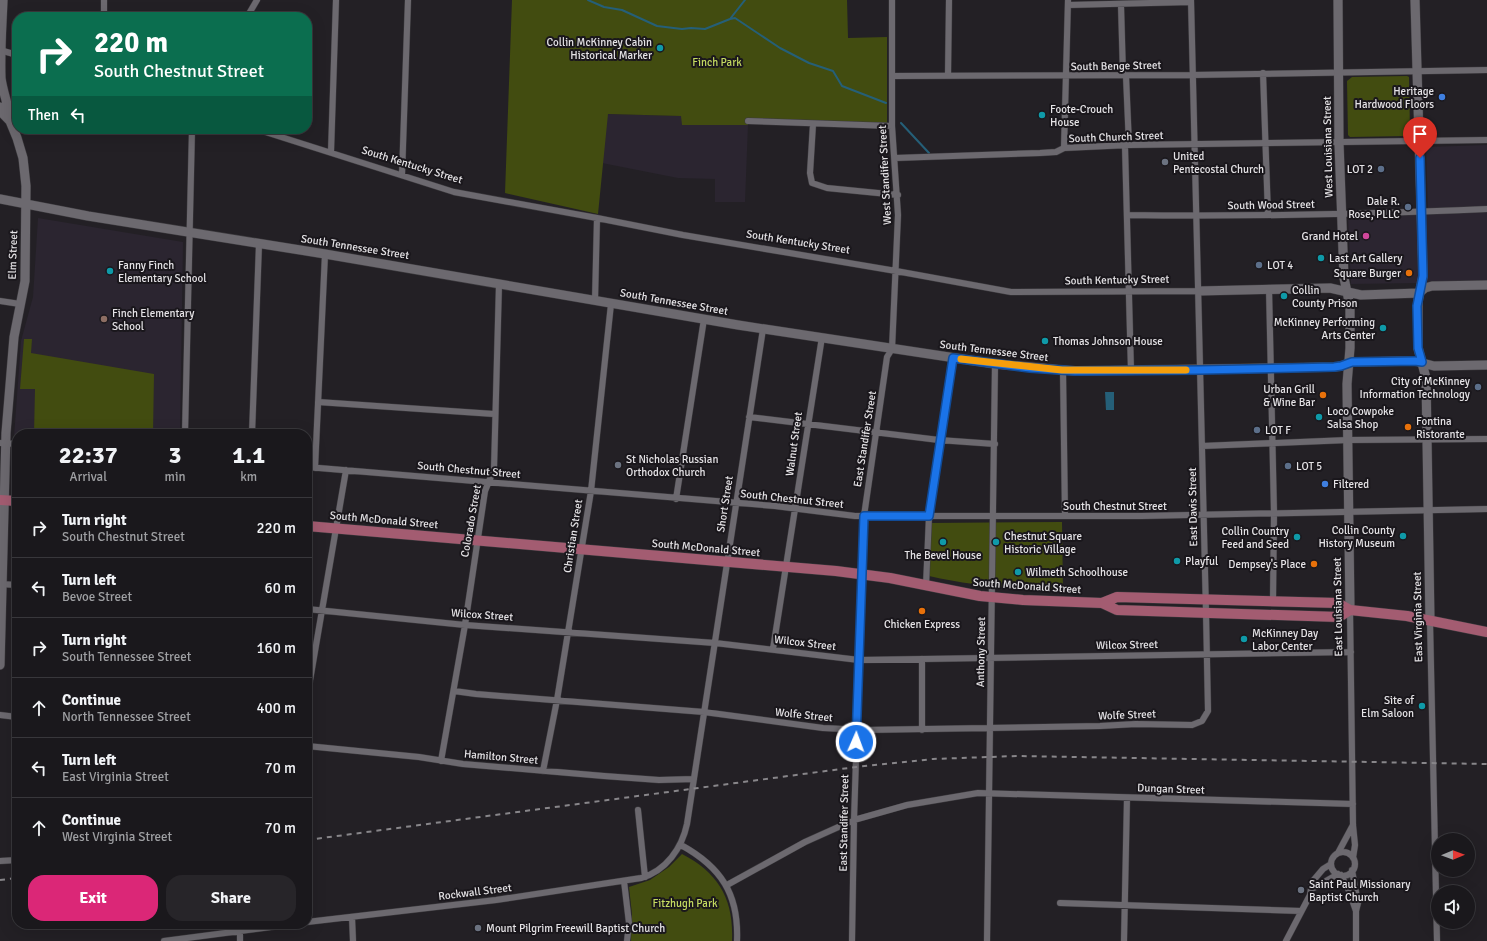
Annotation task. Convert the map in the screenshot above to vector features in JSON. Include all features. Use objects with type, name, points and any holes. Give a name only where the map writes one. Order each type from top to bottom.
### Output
[{"type":"main road","points":[[3,0],[0,51],[2,85],[9,110],[10,121]]},
{"type":"main road","name":"West Louisiana Street","points":[[1338,0],[1339,143],[1344,278],[1348,293]]},
{"type":"main road","name":"East Virginia Street","points":[[1416,0],[1423,276],[1417,306],[1418,348],[1426,378],[1430,621]]},
{"type":"main road","points":[[0,107],[3,114],[10,121]]},
{"type":"main road","name":"Elm Street","points":[[10,121],[12,127]]},
{"type":"main road","name":"Elm Street","points":[[0,665],[3,443],[14,337],[25,275],[26,178],[23,158],[15,134]]},
{"type":"main road","name":"South Tennessee Street","points":[[0,199],[26,205],[325,254],[611,304],[763,329],[995,364],[1062,370],[1200,370],[1341,366],[1349,363],[1407,361],[1422,362],[1434,366],[1487,365]]},
{"type":"main road","name":"South Kentucky Street","points":[[1199,291],[1269,288],[1330,288],[1361,295],[1419,293],[1425,288],[1432,286],[1487,285]]},
{"type":"main road","name":"East Louisiana Street","points":[[1348,293],[1350,306],[1347,384],[1350,610]]},
{"type":"main road","points":[[2,500],[12,501]]},
{"type":"main road","name":"South McDonald Street","points":[[312,526],[785,566],[861,574],[992,598],[1102,603],[1117,610],[1339,617],[1350,610],[1338,603],[1273,601],[1117,597],[1102,603]]},
{"type":"main road","points":[[1350,610],[1386,613],[1487,632]]},
{"type":"street","points":[[104,0],[104,12]]},
{"type":"street","points":[[251,12],[257,0]]},
{"type":"street","points":[[331,152],[336,0]]},
{"type":"street","points":[[402,175],[408,0]]},
{"type":"street","name":"West Standifer Street","points":[[892,0],[892,126],[898,196],[892,349]]},
{"type":"street","points":[[948,76],[949,0]]},
{"type":"street","points":[[1064,148],[1068,2],[1122,5],[1191,1]]},
{"type":"street","name":"East Davis Street","points":[[1191,1],[1208,711],[1202,721]]},
{"type":"street","points":[[1122,5],[1122,48],[1125,76],[1127,146],[1125,168],[1131,370]]},
{"type":"street","points":[[0,51],[12,54]]},
{"type":"street","name":"South Benge Street","points":[[892,76],[1125,76],[1487,70]]},
{"type":"street","points":[[1264,73],[1268,215]]},
{"type":"street","points":[[748,121],[892,126]]},
{"type":"street","points":[[813,124],[810,172],[812,183],[826,188],[898,196]]},
{"type":"street","points":[[185,429],[192,134]]},
{"type":"street","name":"South Kentucky Street","points":[[272,134],[454,192],[683,235],[1011,292],[1199,291]]},
{"type":"street","name":"South Church Street","points":[[895,158],[1040,153],[1056,152],[1064,148],[1127,146],[1487,140]]},
{"type":"street","name":"South Wood Street","points":[[1127,216],[1342,214],[1487,210]]},
{"type":"street","points":[[595,300],[597,218]]},
{"type":"street","points":[[252,429],[257,337],[259,244]]},
{"type":"street","points":[[315,468],[325,254]]},
{"type":"street","name":"Colorado Street","points":[[441,760],[465,625],[477,541],[489,482],[494,469],[494,414],[499,284]]},
{"type":"street","points":[[1269,288],[1274,513],[1273,601]]},
{"type":"street","points":[[0,301],[20,304]]},
{"type":"street","name":"Christian Street","points":[[543,771],[557,700],[591,491],[611,304]]},
{"type":"street","points":[[676,499],[704,319]]},
{"type":"street","name":"Short Street","points":[[694,778],[726,561],[763,329]]},
{"type":"street","name":"Walnut Street","points":[[773,649],[807,424],[822,338]]},
{"type":"street","name":"East Standifer Street","points":[[852,941],[854,820],[864,516],[887,357],[892,349]]},
{"type":"street","points":[[926,586],[929,516],[939,440],[953,358]]},
{"type":"street","name":"Anthony Street","points":[[987,941],[995,364]]},
{"type":"street","points":[[1062,370],[1065,516]]},
{"type":"street","points":[[318,402],[494,414]]},
{"type":"street","points":[[749,417],[939,440],[995,444]]},
{"type":"street","points":[[1202,446],[1348,440],[1487,439]]},
{"type":"street","name":"South Chestnut Street","points":[[312,468],[795,508],[864,516],[1065,516],[1487,510]]},
{"type":"street","points":[[312,670],[346,470]]},
{"type":"street","points":[[1,584],[12,585]]},
{"type":"street","name":"Wilcox Street","points":[[312,609],[465,625],[568,631],[715,643],[859,660],[1351,652]]},
{"type":"street","name":"East Louisiana Street","points":[[1350,610],[1353,825],[1355,845],[1353,858]]},
{"type":"street","name":"East Virginia Street","points":[[1430,621],[1437,941]]},
{"type":"street","points":[[922,659],[922,730]]},
{"type":"street","name":"Wolfe Street","points":[[454,690],[483,695],[704,712],[796,725],[857,729],[922,730],[1136,724],[1192,725],[1202,721]]},
{"type":"street","points":[[0,716],[12,717]]},
{"type":"street","name":"Hamilton Street","points":[[312,747],[543,771],[659,780],[694,778]]},
{"type":"street","name":"Rockwall Street","points":[[312,921],[496,900],[645,877],[668,861],[681,845],[687,824],[694,778]]},
{"type":"street","name":"Dungan Street","points":[[727,885],[805,842],[854,820],[907,805],[989,793],[1353,804]]},
{"type":"street","points":[[1124,941],[1127,798]]},
{"type":"street","points":[[638,810],[645,877]]},
{"type":"street","name":"East Louisiana Street","points":[[1338,853],[1344,845],[1353,825]]},
{"type":"street","points":[[681,845],[705,860],[727,885],[736,914],[738,941]]},
{"type":"street","points":[[1312,889],[1339,875],[1347,875],[1352,870],[1354,864],[1353,858],[1345,852],[1338,853],[1333,857],[1331,864],[1333,870],[1339,875],[1350,891],[1356,911]]},
{"type":"street","points":[[0,861],[12,860]]},
{"type":"street","points":[[1286,941],[1312,889],[1312,882],[1323,869],[1331,864]]},
{"type":"street","points":[[1352,870],[1358,898],[1356,911],[1356,941]]},
{"type":"street","points":[[624,881],[629,923],[626,941]]},
{"type":"street","points":[[1060,903],[1301,911]]},
{"type":"street","points":[[352,917],[353,941]]},
{"type":"street","points":[[164,941],[229,929]]},
{"type":"street","points":[[240,929],[240,941]]},
{"type":"shaded area","points":[[607,114],[682,116],[682,125],[748,125],[745,202],[715,202],[715,179],[678,178],[602,163]]},
{"type":"shaded area","points":[[1487,145],[1487,282],[1351,284],[1348,216],[1428,214],[1426,147]]},
{"type":"shaded area","name":"Finch Elementary School","points":[[38,218],[183,242],[180,429],[15,429],[21,341],[33,297]]},
{"type":"green space","name":"Finch Park","points":[[512,0],[847,0],[848,38],[887,37],[887,124],[748,118],[748,125],[682,125],[681,116],[608,114],[598,214],[505,193]]},
{"type":"green space","points":[[1352,77],[1409,77],[1410,133],[1407,136],[1350,137],[1348,135],[1347,81]]},
{"type":"green space","points":[[24,339],[32,339],[31,353],[154,374],[153,429],[34,429],[35,389],[20,389]]},
{"type":"green space","name":"Chestnut Square Historic Village","points":[[1062,522],[1063,591],[996,587],[929,576],[930,523]]},
{"type":"green space","name":"Fitzhugh Park","points":[[682,854],[706,870],[722,889],[727,900],[730,913],[732,941],[631,941],[632,914],[629,887],[650,880],[669,867]]},
{"type":"water","points":[[1105,392],[1114,392],[1114,410],[1106,410]]},
{"type":"waterway","points":[[588,0],[604,7],[622,10],[657,26],[682,29],[705,29],[730,19],[745,0]]},
{"type":"waterway","points":[[730,19],[735,18],[780,48],[809,63],[833,71],[842,86],[886,103]]},
{"type":"waterway","points":[[901,123],[929,153]]},
{"type":"railway","points":[[312,839],[856,767],[933,759],[1017,756],[1487,764]]},
{"type":"railway","points":[[0,880],[12,879]]},
{"type":"slow traffic","points":[[961,359],[1030,368],[1062,370],[1186,370]]},
{"type":"place","name":"Collin McKinney Cabin Historical Marker","points":[[660,48]]},
{"type":"place","name":"Heritage Hardwood Floors","points":[[1442,97]]},
{"type":"place","name":"Foote-Crouch House","points":[[1042,115]]},
{"type":"place","name":"United Pentecostal Church","points":[[1165,162]]},
{"type":"place","name":"LOT 2","points":[[1381,169]]},
{"type":"place","name":"Dale R. Rose, PLLC","points":[[1408,207]]},
{"type":"place","name":"Grand Hotel","points":[[1366,236]]},
{"type":"place","name":"Last Art Gallery","points":[[1321,258]]},
{"type":"place","name":"LOT 4","points":[[1259,265]]},
{"type":"place","name":"Fanny Finch Elementary School","points":[[110,271]]},
{"type":"place","name":"Square Burger","points":[[1409,273]]},
{"type":"place","name":"Collin County Prison","points":[[1284,296]]},
{"type":"place","name":"Finch Elementary School","points":[[104,319]]},
{"type":"place","name":"McKinney Performing Arts Center","points":[[1383,328]]},
{"type":"place","name":"Thomas Johnson House","points":[[1045,341]]},
{"type":"place","name":"City of McKinney Information Technology","points":[[1478,387]]},
{"type":"place","name":"Urban Grill & Wine Bar","points":[[1323,395]]},
{"type":"place","name":"Loco Cowpoke Salsa Shop","points":[[1319,417]]},
{"type":"place","name":"Fontina Ristorante","points":[[1408,427]]},
{"type":"place","name":"LOT F","points":[[1257,430]]},
{"type":"place","name":"St Nicholas Russian Orthodox Church","points":[[618,465]]},
{"type":"place","name":"LOT 5","points":[[1288,466]]},
{"type":"place","name":"Filtered","points":[[1325,484]]},
{"type":"place","name":"Collin County History Museum","points":[[1403,536]]},
{"type":"place","name":"Collin Country Feed and Seed","points":[[1297,537]]},
{"type":"place","name":"The Bevel House","points":[[943,542]]},
{"type":"place","name":"Chestnut Square Historic Village","points":[[996,542]]},
{"type":"place","name":"Playful","points":[[1177,561]]},
{"type":"place","name":"Dempsey's Place","points":[[1314,564]]},
{"type":"place","name":"Wilmeth Schoolhouse","points":[[1018,572]]},
{"type":"place","name":"Chicken Express","points":[[922,611]]},
{"type":"place","name":"McKinney Day Labor Center","points":[[1244,639]]},
{"type":"place","name":"Site of Elm Saloon","points":[[1422,706]]},
{"type":"place","name":"Saint Paul Missionary Baptist Church","points":[[1301,890]]},
{"type":"place","name":"Mount Pilgrim Freewill Baptist Church","points":[[478,928]]},
{"type":"route","points":[[856,742],[864,516],[929,516],[939,440],[953,358],[1048,370],[1075,371],[1334,367],[1362,361],[1422,362],[1418,348],[1417,306],[1419,293],[1422,288],[1423,276],[1420,158]]}]
